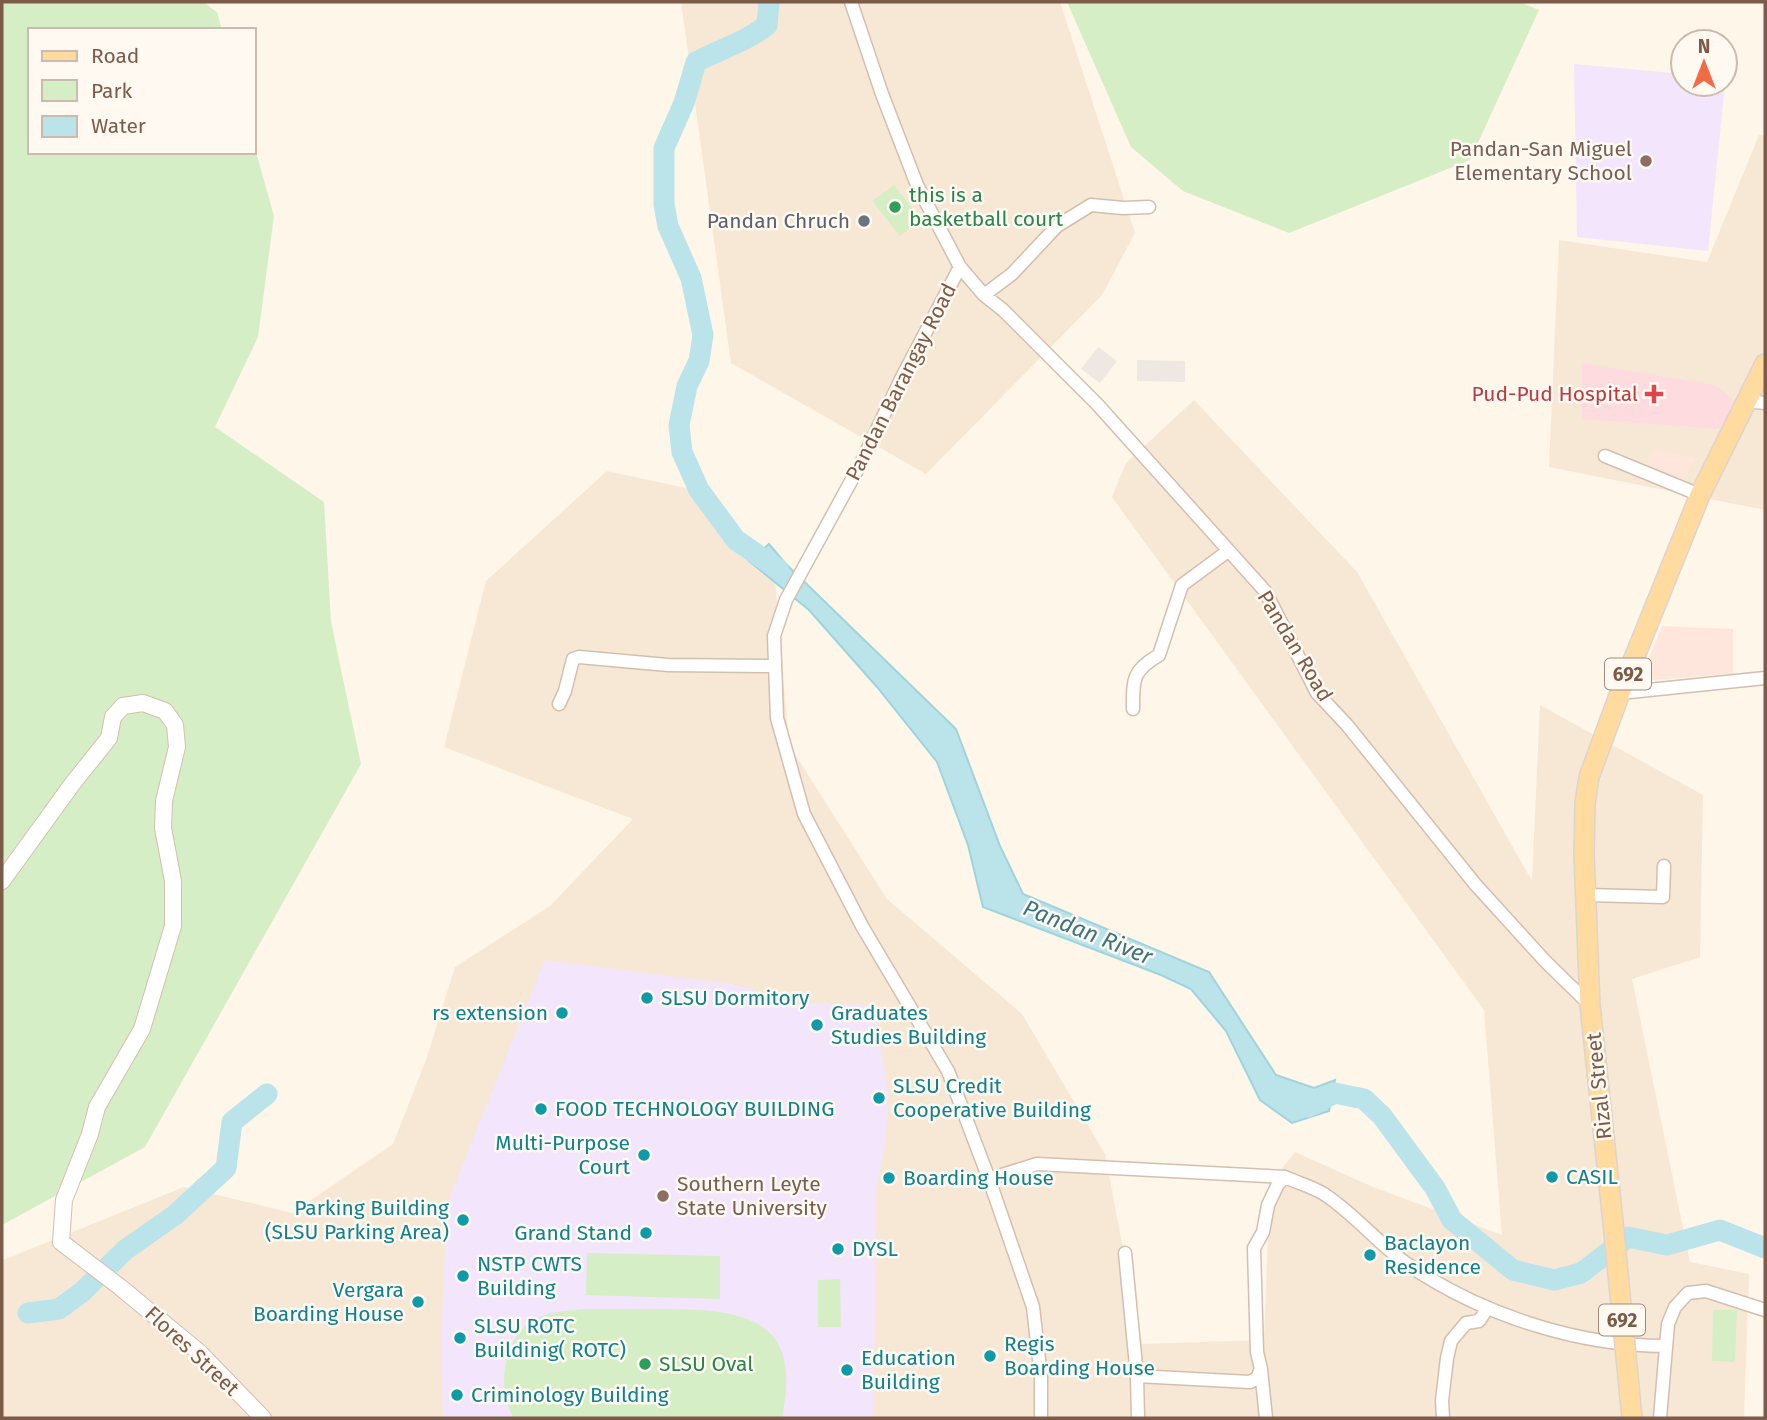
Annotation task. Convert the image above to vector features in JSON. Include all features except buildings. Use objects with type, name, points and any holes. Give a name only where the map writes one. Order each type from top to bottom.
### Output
[{"type":"main road","name":"692","points":[[1590,1005],[1584,855],[1585,803],[1589,777],[1700,495],[1765,364]]},
{"type":"main road","name":"Rizal Street","points":[[1590,1005],[1632,1418]]},
{"type":"street","name":"Pandan Barangay Road","points":[[851,2],[917,185],[960,267],[786,600],[774,636],[777,718],[804,814],[862,926],[948,1071],[989,1179],[1033,1307],[1041,1377],[1041,1418]]},
{"type":"street","points":[[984,295],[1012,274],[1057,226],[1091,205],[1149,207]]},
{"type":"street","name":"Pandan Road","points":[[960,267],[984,295],[1003,310],[1097,404],[1265,591],[1317,693],[1347,725],[1475,884],[1545,961],[1590,1005]]},
{"type":"street","points":[[1745,401],[1765,403]]},
{"type":"street","points":[[1605,456],[1700,495]]},
{"type":"street","points":[[1133,709],[1133,681],[1143,664],[1159,655],[1182,585],[1228,551]]},
{"type":"street","points":[[559,704],[573,659],[579,657],[668,665],[775,666]]},
{"type":"street","points":[[1620,693],[1765,678]]},
{"type":"street","name":"Flores Street","points":[[2,881],[109,738],[113,717],[123,706],[142,703],[165,711],[175,725],[177,747],[164,800],[163,828],[173,881],[173,926],[142,1029],[97,1107],[90,1134],[64,1200],[61,1242],[200,1353],[263,1418]]},
{"type":"street","points":[[1587,895],[1663,897],[1664,866]]},
{"type":"street","points":[[989,1179],[1037,1164],[1285,1177],[1322,1193],[1410,1266],[1487,1309],[1559,1333],[1646,1346],[1666,1346]]},
{"type":"street","points":[[1266,1418],[1257,1352],[1254,1248],[1263,1232],[1268,1205],[1278,1184],[1285,1177]]},
{"type":"street","points":[[1125,1253],[1137,1376],[1138,1418]]},
{"type":"street","points":[[1660,1418],[1668,1324],[1675,1307],[1688,1293],[1706,1291],[1765,1310]]},
{"type":"street","points":[[1443,1418],[1442,1401],[1451,1342],[1466,1322],[1479,1321],[1487,1309]]},
{"type":"street","points":[[1137,1376],[1250,1382],[1257,1378],[1261,1369]]},
{"type":"shaded area","points":[[681,2],[1060,2],[1135,233],[1102,295],[926,474],[731,363]]},
{"type":"shaded area","name":"Pandan-San Miguel Elementary School","points":[[1574,64],[1669,73],[1669,98],[1724,98],[1708,251],[1577,237]]},
{"type":"shaded area","points":[[1759,135],[1765,136],[1765,510],[1549,467],[1559,240],[1707,262]]},
{"type":"shaded area","points":[[1098,347],[1117,361],[1100,383],[1081,369]]},
{"type":"shaded area","points":[[1137,360],[1185,361],[1185,382],[1137,381]]},
{"type":"shaded area","name":"Pud-Pud Hospital","points":[[1582,363],[1715,385],[1737,403],[1724,429],[1582,419]]},
{"type":"shaded area","points":[[1194,400],[1357,572],[1532,881],[1540,705],[1703,795],[1700,957],[1632,979],[1690,1262],[1749,1274],[1744,1418],[2,1418],[3,1260],[184,1187],[292,1213],[393,1144],[426,1060],[455,967],[550,906],[633,819],[444,747],[486,581],[607,471],[709,493],[775,579],[789,745],[887,899],[1022,1014],[1105,1154],[1141,1344],[1264,1340],[1270,1184],[1295,1152],[1373,1187],[1502,1235],[1484,1010],[1112,497],[1126,463]]},
{"type":"shaded area","points":[[1654,449],[1695,458],[1683,483],[1644,469]]},
{"type":"shaded area","points":[[1662,626],[1733,629],[1733,674],[1640,681]]},
{"type":"shaded area","name":"Southern Leyte State University","points":[[545,960],[731,984],[771,995],[783,1003],[874,1005],[889,1097],[885,1146],[876,1188],[874,1418],[443,1418],[441,1340],[447,1204]]},
{"type":"green space","points":[[2,2],[203,2],[217,12],[221,28],[28,28],[28,154],[256,152],[274,216],[258,337],[215,427],[324,502],[331,622],[361,764],[145,1147],[2,1225]]},
{"type":"green space","points":[[1067,2],[1520,2],[1539,10],[1470,160],[1289,233],[1183,191],[1131,147]]},
{"type":"green space","name":"this is a basketball court","points":[[894,185],[921,219],[900,236],[872,201]]},
{"type":"green space","points":[[587,1253],[720,1256],[720,1299],[586,1295]]},
{"type":"green space","points":[[840,1279],[841,1327],[818,1327],[818,1280]]},
{"type":"green space","name":"SLSU Oval","points":[[585,1309],[699,1310],[746,1319],[764,1328],[776,1341],[784,1360],[786,1385],[782,1417],[514,1418],[505,1394],[504,1381],[508,1356],[519,1333],[541,1316]]},
{"type":"green space","points":[[1713,1310],[1737,1310],[1735,1362],[1712,1361]]},
{"type":"water","points":[[769,544],[785,563],[956,729],[1000,846],[1023,894],[1209,972],[1276,1075],[1314,1088],[1335,1080],[1329,1111],[1292,1123],[1260,1100],[1226,1031],[1191,989],[983,907],[968,845],[937,762],[877,687],[809,610],[749,561]]},
{"type":"waterway","name":"Pandan River","points":[[769,2],[767,25],[742,41],[696,62],[684,103],[664,148],[664,204],[668,226],[691,278],[703,335],[699,361],[687,386],[679,425],[682,452],[699,490],[736,540],[778,569]]},
{"type":"waterway","name":"Pandan River","points":[[1308,1107],[1335,1093],[1364,1099],[1382,1116],[1435,1188],[1452,1220],[1513,1270],[1554,1280],[1581,1273],[1628,1237],[1667,1245],[1720,1230],[1765,1248]]},
{"type":"waterway","points":[[28,1313],[59,1309],[82,1292],[125,1250],[175,1215],[226,1168],[232,1122],[267,1094]]},
{"type":"place","name":"Pandan-San Miguel Elementary School","points":[[1646,161]]},
{"type":"place","name":"this is a basketball court","points":[[895,207]]},
{"type":"place","name":"Pandan Chruch","points":[[864,221]]},
{"type":"place","name":"Pud-Pud Hospital","points":[[1654,394]]},
{"type":"place","name":"SLSU Dormitory","points":[[647,998]]},
{"type":"place","name":"rs extension","points":[[562,1013]]},
{"type":"place","name":"Graduates Studies Building","points":[[817,1025]]},
{"type":"place","name":"SLSU Credit Cooperative Building","points":[[879,1098]]},
{"type":"place","name":"FOOD TECHNOLOGY BUILDING","points":[[541,1109]]},
{"type":"place","name":"Multi-Purpose Court","points":[[644,1155]]},
{"type":"place","name":"CASIL","points":[[1552,1177]]},
{"type":"place","name":"Boarding House","points":[[889,1178]]},
{"type":"place","name":"Southern Leyte State University","points":[[663,1196]]},
{"type":"place","name":"Parking Building (SLSU Parking Area)","points":[[463,1220]]},
{"type":"place","name":"Grand Stand","points":[[646,1233]]},
{"type":"place","name":"DYSL","points":[[838,1249]]},
{"type":"place","name":"Baclayon Residence","points":[[1370,1255]]},
{"type":"place","name":"NSTP CWTS Building","points":[[463,1276]]},
{"type":"place","name":"Vergara Boarding House","points":[[418,1302]]},
{"type":"place","name":"SLSU ROTC Buildinig( ROTC)","points":[[460,1338]]},
{"type":"place","name":"Regis Boarding House","points":[[990,1356]]},
{"type":"place","name":"SLSU Oval","points":[[645,1364]]},
{"type":"place","name":"Education Building","points":[[847,1370]]},
{"type":"place","name":"Criminology Building","points":[[457,1395]]}]
